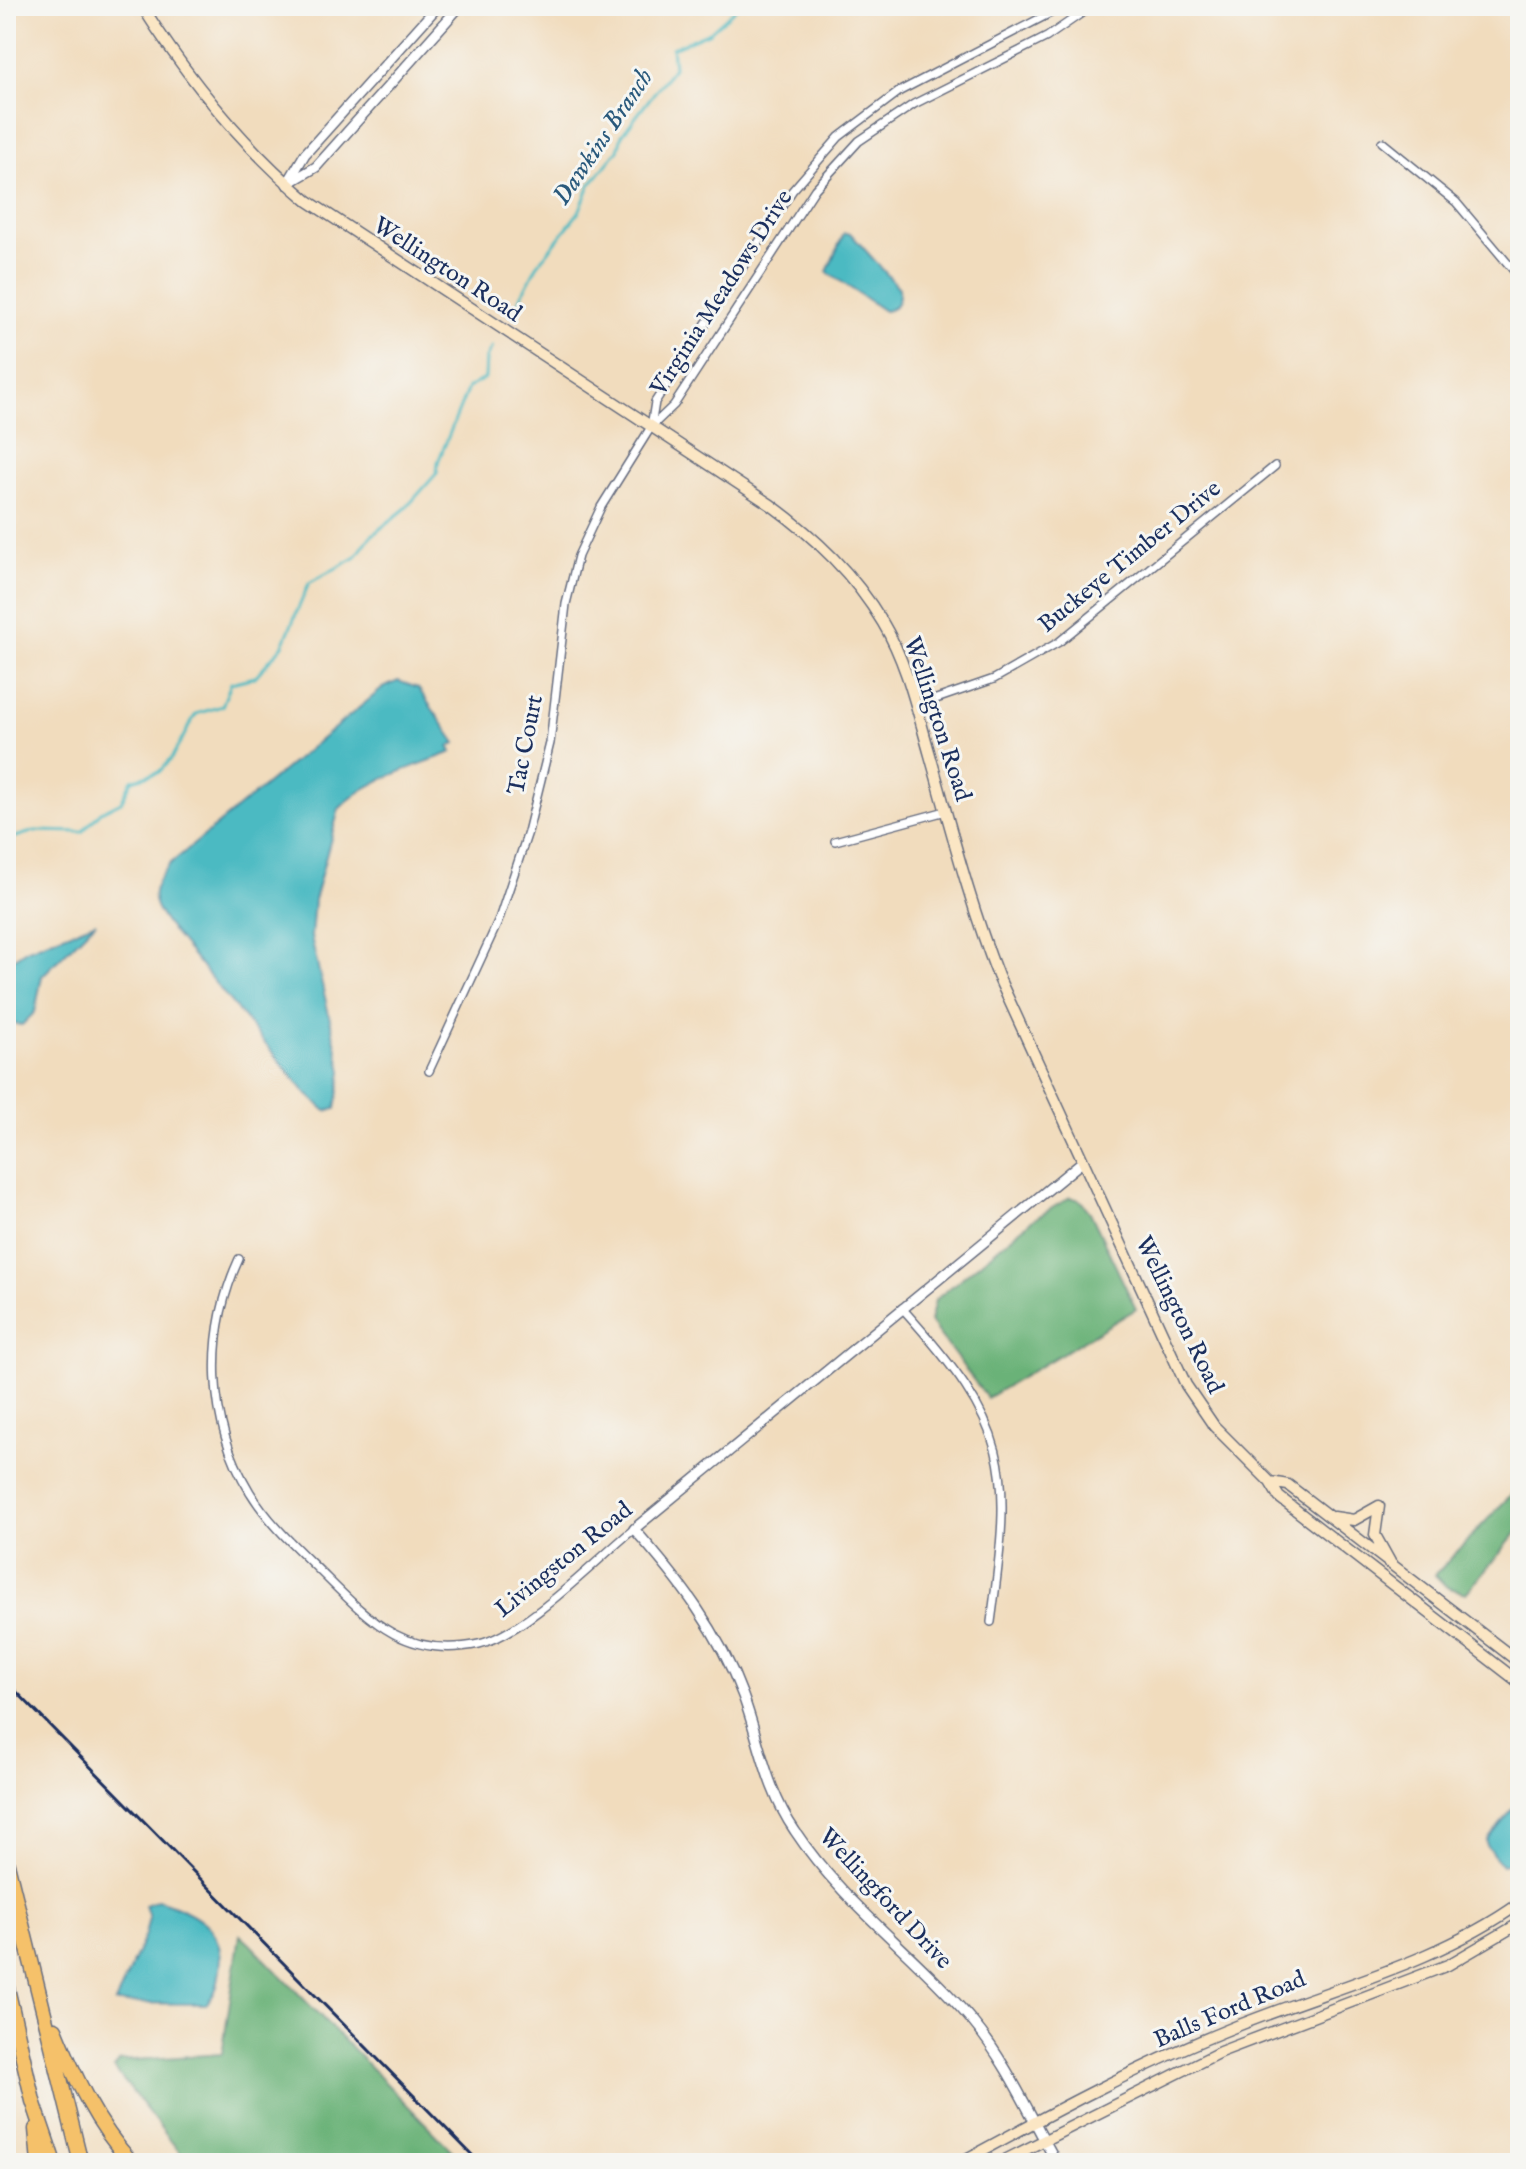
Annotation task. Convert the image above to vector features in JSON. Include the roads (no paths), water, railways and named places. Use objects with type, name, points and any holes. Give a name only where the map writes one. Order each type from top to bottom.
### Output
[{"type":"highway","points":[[6,1860],[81,2163]]},
{"type":"highway","points":[[35,1982],[91,2107],[112,2141],[132,2163]]},
{"type":"highway","points":[[6,1984],[33,2101],[54,2163]]},
{"type":"highway","points":[[33,2101],[39,2163]]},
{"type":"main road","name":"Wellington Road","points":[[142,6],[196,80],[287,184],[332,219],[771,505],[834,557],[884,624],[898,653],[998,976],[1186,1385],[1214,1426],[1270,1482],[1279,1497],[1520,1683]]},
{"type":"main road","name":"Wellington Road","points":[[1270,1482],[1288,1485],[1520,1663]]},
{"type":"main road","points":[[1324,1514],[1354,1520],[1379,1506],[1375,1535],[1393,1567]]},
{"type":"main road","name":"Balls Ford Road","points":[[959,2163],[1034,2123],[1235,2027],[1458,1941],[1520,1903]]},
{"type":"main road","name":"Balls Ford Road","points":[[999,2163],[1220,2052],[1448,1965],[1520,1923]]},
{"type":"main road","points":[[1326,2010],[1344,1995],[1349,1983]]},
{"type":"street","points":[[287,184],[305,154],[438,6]]},
{"type":"street","points":[[287,184],[316,167],[460,6]]},
{"type":"street","name":"Virginia Meadows Drive","points":[[651,427],[655,402],[783,204],[826,149],[858,120],[900,91],[1064,6]]},
{"type":"street","name":"Virginia Meadows Drive","points":[[651,427],[674,405],[815,189],[859,141],[914,104],[1047,37],[1092,6]]},
{"type":"street","points":[[1382,142],[1456,202],[1520,278]]},
{"type":"street","name":"Tac Court","points":[[429,1071],[498,922],[528,832],[550,743],[566,604],[578,556],[601,507],[651,427]]},
{"type":"street","name":"Buckeye Timber Drive","points":[[916,706],[994,679],[1059,642],[1275,466]]},
{"type":"street","points":[[835,841],[946,811]]},
{"type":"street","name":"Livingston Road","points":[[239,1259],[221,1303],[216,1340],[218,1404],[229,1448],[250,1492],[272,1522],[378,1627],[413,1642],[450,1648],[482,1643],[530,1617],[1083,1161]]},
{"type":"street","points":[[902,1308],[957,1371],[976,1398],[995,1440],[1001,1465],[1004,1523],[991,1622]]},
{"type":"street","name":"Wellingford Drive","points":[[634,1529],[690,1595],[723,1648],[744,1698],[774,1795],[795,1831],[824,1870],[971,2020],[1001,2060],[1057,2163]]},
{"type":"water","points":[[844,233],[851,234],[899,288],[895,306],[884,311],[827,272]]},
{"type":"water","points":[[398,681],[418,688],[456,743],[449,746],[452,752],[377,782],[339,809],[314,900],[311,937],[342,1071],[336,1109],[326,1111],[306,1093],[168,926],[154,901],[155,888],[170,864],[383,688]]},
{"type":"water","points":[[96,922],[42,976],[35,1012],[22,1025],[6,1023],[6,964],[26,950]]},
{"type":"water","points":[[1520,1800],[1520,1861],[1502,1865],[1487,1847],[1487,1841]]},
{"type":"water","points":[[158,1900],[183,1909],[204,1922],[218,1942],[219,1979],[215,1992],[206,2004],[115,2003],[145,1935],[149,1918],[145,1905]]},
{"type":"waterway","name":"Dawkins Branch","points":[[512,314],[537,266],[579,212],[590,185],[618,150],[622,135],[674,67],[672,48],[710,32],[739,6]]},
{"type":"waterway","name":"Dawkins Branch","points":[[6,840],[35,831],[82,832],[101,812],[121,802],[132,780],[159,772],[171,759],[196,714],[222,706],[231,683],[255,677],[283,645],[309,583],[355,558],[370,537],[406,508],[437,473],[438,462],[468,388],[485,378],[486,358],[492,347]]},
{"type":"railway","points":[[6,1681],[480,2163]]}]
